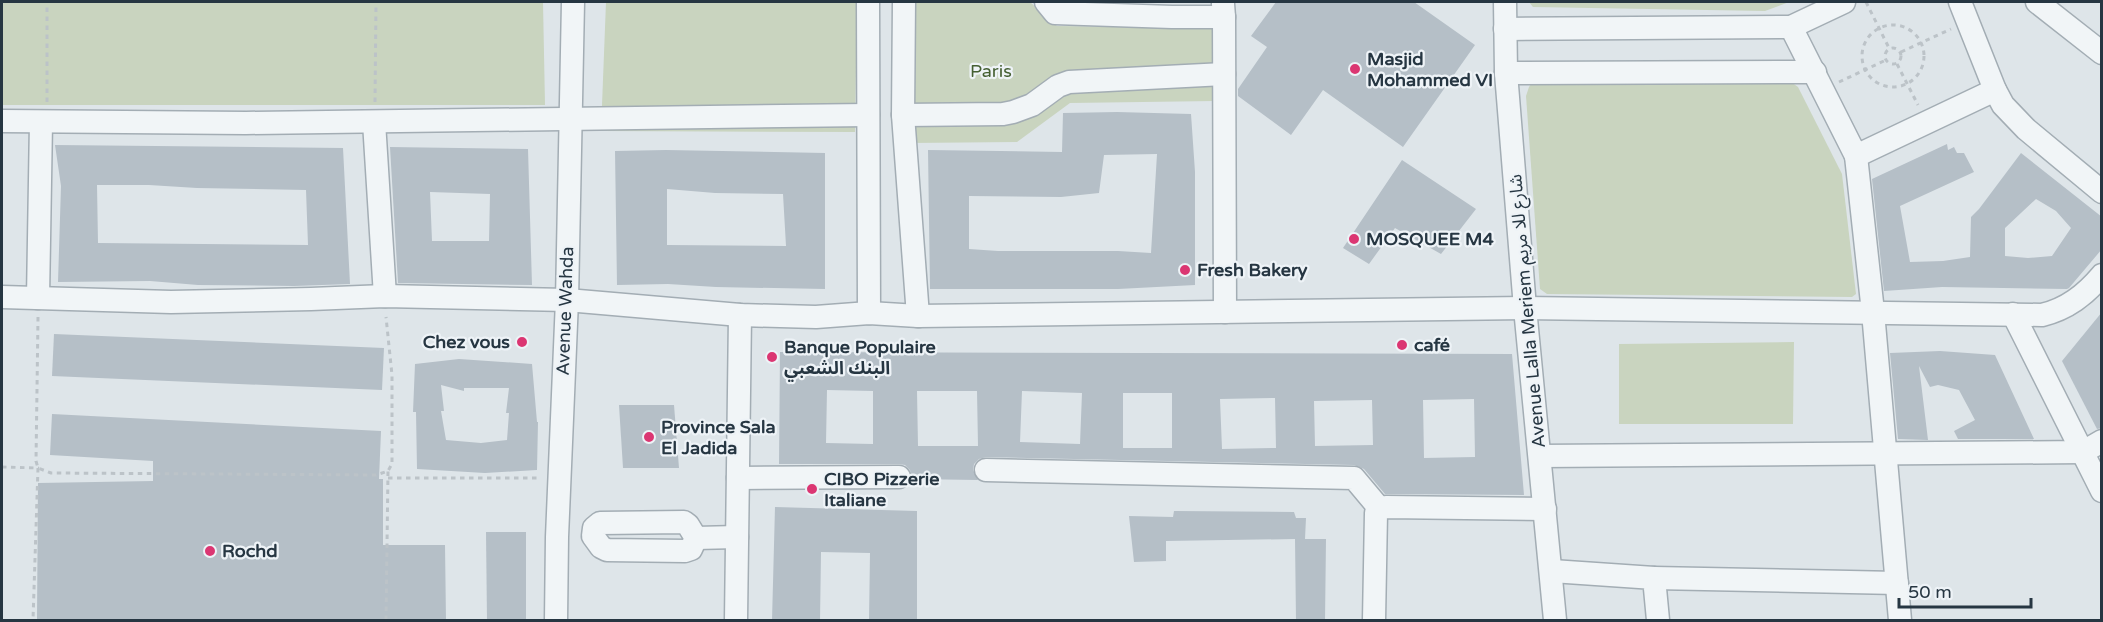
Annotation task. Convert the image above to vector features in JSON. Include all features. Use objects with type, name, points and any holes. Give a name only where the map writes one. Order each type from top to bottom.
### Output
[{"type":"street","name":"Avenue Wahda","points":[[556,621],[559,478],[567,300],[573,2]]},
{"type":"street","points":[[868,2],[869,313]]},
{"type":"street","points":[[904,2],[903,115],[918,316]]},
{"type":"street","points":[[1046,2],[1054,13],[1066,14],[1223,9],[1225,312]]},
{"type":"street","name":"Avenue Lalla Meriem شارع للا مريم","points":[[1505,2],[1506,74],[1525,308],[1555,621]]},
{"type":"street","points":[[1505,29],[1791,27],[1844,2]]},
{"type":"street","points":[[2037,2],[2102,53]]},
{"type":"street","points":[[1964,8],[1995,90],[2013,118],[2102,192]]},
{"type":"street","points":[[1791,27],[1856,156],[1873,312],[1900,621]]},
{"type":"street","points":[[903,115],[1003,114],[1023,109],[1058,86],[1070,82],[1224,74]]},
{"type":"street","points":[[1506,74],[1819,81]]},
{"type":"street","points":[[1856,156],[1995,90]]},
{"type":"street","points":[[2,122],[375,122],[868,114]]},
{"type":"street","points":[[38,298],[44,122]]},
{"type":"street","points":[[375,122],[385,296]]},
{"type":"street","points":[[2,297],[171,302],[311,300],[385,296],[567,300],[740,315],[816,317],[869,313],[918,316],[1525,308],[2042,315],[2056,312],[2073,303],[2102,275]]},
{"type":"street","points":[[2013,314],[2092,447],[2102,491]]},
{"type":"street","points":[[736,621],[740,315]]},
{"type":"street","points":[[1540,456],[1885,455],[2092,447]]},
{"type":"street","points":[[987,470],[1354,478],[1380,508]]},
{"type":"street","points":[[738,478],[899,477]]},
{"type":"street","points":[[1374,621],[1376,513],[1380,508],[1545,509]]},
{"type":"street","points":[[557,537],[593,536],[594,528],[600,523],[684,522],[696,538],[737,537]]},
{"type":"street","points":[[1552,571],[1654,578],[1897,583]]},
{"type":"street","points":[[1654,578],[1658,621]]},
{"type":"path","points":[[44,122],[47,2]]},
{"type":"path","points":[[375,122],[376,2]]},
{"type":"path","points":[[1866,2],[1889,48]]},
{"type":"path","points":[[1901,52],[1921,43],[1964,8]]},
{"type":"path","points":[[1893,25],[1906,28],[1921,43],[1924,58],[1922,66],[1913,79],[1907,83],[1894,87],[1880,84],[1865,70],[1863,46],[1872,32],[1879,28],[1893,25]]},
{"type":"path","points":[[1889,48],[1896,48],[1901,52]]},
{"type":"path","points":[[1889,48],[1885,53],[1886,60],[1891,64],[1897,64]]},
{"type":"path","points":[[1897,64],[1901,59],[1901,52]]},
{"type":"path","points":[[1819,81],[1865,70],[1886,60]]},
{"type":"path","points":[[1897,64],[1927,123]]},
{"type":"path","points":[[385,296],[392,375],[392,464],[388,471],[386,621]]},
{"type":"path","points":[[33,621],[38,468],[36,461],[38,298]]},
{"type":"path","points":[[2,467],[38,468],[51,473],[376,475],[388,471]]},
{"type":"path","points":[[388,478],[559,478]]},
{"type":"green space","points":[[2,2],[543,2],[545,105],[2,105]]},
{"type":"green space","points":[[606,2],[857,2],[855,132],[601,131]]},
{"type":"green space","name":"Paris","points":[[908,2],[1030,2],[1057,26],[1218,28],[1215,101],[1070,103],[1017,142],[910,143]]},
{"type":"green space","points":[[1529,2],[1789,2],[1765,11],[1533,7]]},
{"type":"green space","points":[[1533,81],[1791,82],[1798,87],[1842,174],[1856,294],[1852,297],[1547,294],[1540,289],[1526,96]]},
{"type":"green space","points":[[1794,342],[1793,424],[1619,424],[1619,344]]},
{"type":"building","name":"Masjid Mohammed VI","points":[[1276,2],[1414,2],[1475,45],[1403,147],[1323,90],[1291,135],[1238,96],[1238,89],[1267,47],[1251,36]]},
{"type":"building","points":[[1063,113],[1191,114],[1195,172],[1195,285],[1118,289],[930,289],[928,150],[1062,152]],"holes":[[[1157,154],[1151,253],[969,249],[969,196],[1061,197],[1099,193],[1104,155]]]},
{"type":"building","points":[[1947,144],[1948,150],[1954,147],[1957,153],[1964,153],[1974,172],[1900,206],[1910,262],[1970,257],[1971,217],[2021,153],[2102,217],[2102,249],[2067,289],[1942,287],[1884,291],[1872,179]],"holes":[[[2036,199],[2056,211],[2071,228],[2052,256],[2028,258],[2005,256],[2005,228]]]},
{"type":"building","points":[[55,145],[343,148],[350,284],[294,286],[198,285],[150,281],[58,282],[61,186]],"holes":[[[97,185],[306,190],[308,245],[98,243]]]},
{"type":"building","points":[[390,147],[528,149],[532,285],[398,283]],"holes":[[[430,192],[490,194],[489,241],[432,241]]]},
{"type":"building","points":[[615,151],[825,153],[825,289],[668,284],[617,285]],"holes":[[[667,189],[715,193],[783,194],[786,246],[667,245]]]},
{"type":"building","points":[[1402,160],[1476,209],[1441,254],[1395,228],[1369,264],[1343,248]]},
{"type":"building","points":[[2102,312],[2102,428],[2097,429],[2062,361]]},
{"type":"building","points":[[54,334],[384,348],[382,390],[52,376]]},
{"type":"building","points":[[1940,351],[1995,355],[2034,439],[1958,439],[1954,431],[1975,420],[1959,390],[1938,385],[1930,387],[1919,366],[1928,440],[1898,439],[1890,353]]},
{"type":"building","points":[[780,352],[1512,354],[1524,495],[1385,494],[1364,469],[1354,465],[986,457],[974,464],[973,470],[978,480],[912,479],[910,470],[905,465],[899,464],[779,464]],"holes":[[[827,390],[873,391],[873,444],[826,443]],[[917,391],[977,391],[978,446],[918,446]],[[1022,391],[1082,393],[1080,444],[1020,442]],[[1123,393],[1172,393],[1172,448],[1123,448]],[[1275,398],[1276,448],[1222,449],[1220,399]],[[1474,399],[1475,457],[1424,458],[1423,400]],[[1372,400],[1373,445],[1315,446],[1314,401]]]},
{"type":"building","points":[[459,359],[532,364],[538,422],[537,470],[485,473],[417,469],[416,412],[413,412],[415,364]],"holes":[[[441,385],[464,391],[464,388],[509,388],[506,413],[509,413],[507,440],[481,443],[446,440],[441,411],[444,411]]]},
{"type":"building","name":"Province Sala El Jadida","points":[[619,405],[674,405],[679,468],[623,468]]},
{"type":"building","name":"Rochd","points":[[52,414],[381,431],[379,479],[383,479],[383,545],[445,545],[446,621],[37,620],[38,483],[153,481],[153,461],[50,455]]},
{"type":"building","points":[[775,507],[917,511],[917,621],[869,621],[870,553],[821,552],[820,621],[772,621]]},
{"type":"building","points":[[1174,511],[1294,512],[1296,518],[1306,518],[1305,539],[1326,539],[1325,621],[1296,621],[1295,539],[1166,541],[1166,561],[1134,562],[1129,516],[1173,517]]},
{"type":"building","points":[[486,532],[526,532],[526,621],[487,621]]},
{"type":"place","name":"Masjid Mohammed VI","points":[[1355,69]]},
{"type":"place","name":"MOSQUEE M4","points":[[1354,239]]},
{"type":"place","name":"Fresh Bakery","points":[[1185,270]]},
{"type":"place","name":"Chez vous","points":[[522,342]]},
{"type":"place","name":"café","points":[[1402,345]]},
{"type":"place","name":"Banque Populaire البنك الشعبي","points":[[772,357]]},
{"type":"place","name":"Province Sala El Jadida","points":[[649,437]]},
{"type":"place","name":"CIBO Pizzerie Italiane","points":[[812,489]]},
{"type":"place","name":"Rochd","points":[[210,551]]}]
